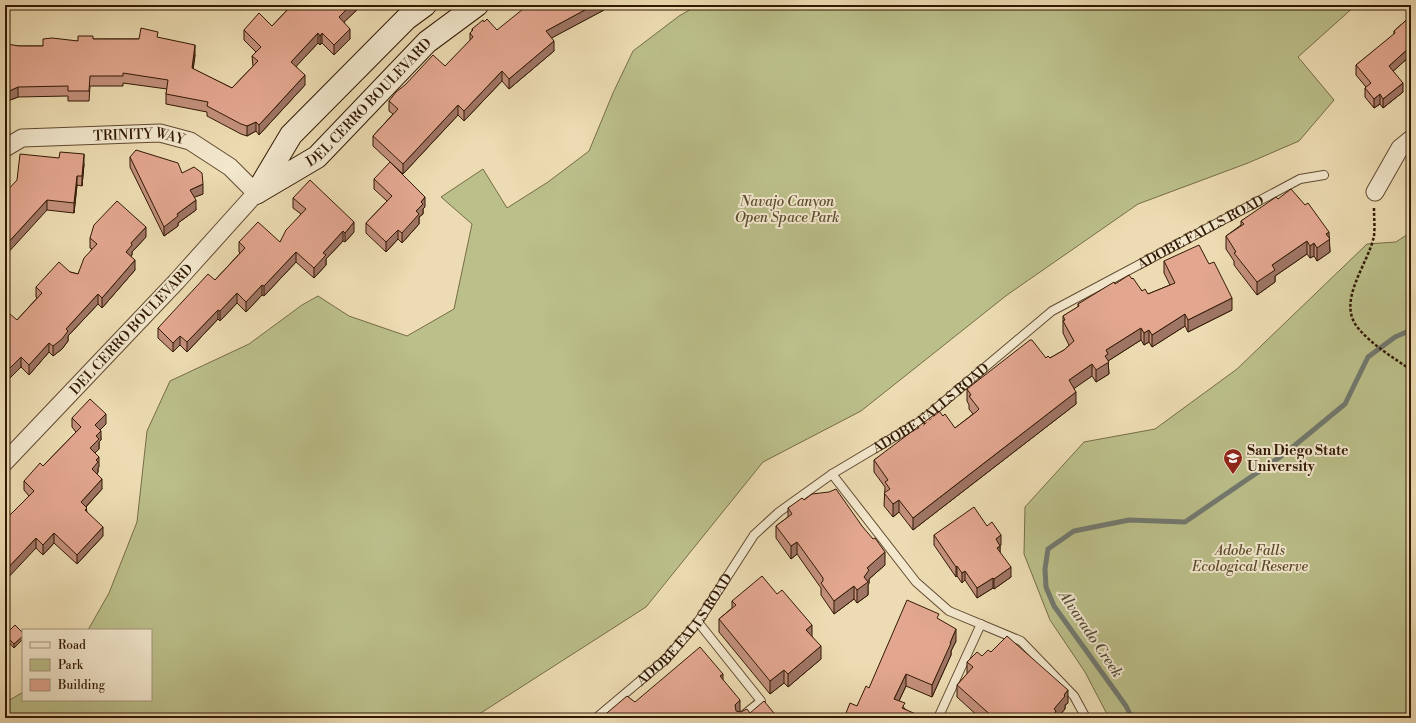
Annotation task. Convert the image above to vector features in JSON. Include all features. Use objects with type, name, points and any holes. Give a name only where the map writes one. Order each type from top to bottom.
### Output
[{"type":"street","name":"DEL CERRO BOULEVARD","points":[[5,462],[176,282],[256,193],[291,135],[406,19],[425,5]]},
{"type":"street","name":"DEL CERRO BOULEVARD","points":[[256,193],[317,157],[427,42],[477,5]]},
{"type":"street","name":"TRINITY WAY","points":[[5,148],[22,138],[160,133],[190,140],[230,167],[256,193]]},
{"type":"street","points":[[1375,192],[1400,148],[1411,139]]},
{"type":"lane","name":"ADOBE FALLS ROAD","points":[[596,718],[666,659],[698,622],[754,535],[779,512],[832,474],[921,421],[1052,312],[1300,179],[1324,175]]},
{"type":"lane","points":[[832,474],[916,582],[949,611],[1021,641],[1074,696],[1086,718]]},
{"type":"lane","points":[[698,622],[761,701],[740,718]]},
{"type":"lane","points":[[938,718],[981,624]]},
{"type":"path","points":[[1375,192],[1374,236],[1350,300],[1350,312],[1358,328],[1375,344],[1411,370]]},
{"type":"green space","name":"Navajo Canyon Open Space Park","points":[[698,5],[1356,5],[1298,57],[1334,100],[1299,141],[1248,163],[1138,204],[1007,295],[861,411],[763,462],[646,607],[473,718],[5,718],[5,703],[22,693],[22,701],[152,701],[152,629],[89,629],[109,593],[137,522],[147,431],[170,381],[249,344],[302,305],[318,296],[349,316],[407,336],[454,309],[472,224],[441,197],[483,169],[507,208],[548,182],[589,151],[613,93],[633,51],[679,16]]},
{"type":"green space","name":"Adobe Falls Ecological Reserve","points":[[1411,232],[1411,718],[1109,718],[1085,672],[1050,620],[1024,554],[1025,507],[1084,442],[1155,429],[1237,369],[1367,244],[1396,242]]},
{"type":"building","points":[[292,5],[351,5],[339,17],[350,29],[334,45],[322,33],[320,36],[318,33],[291,62],[305,75],[259,125],[256,122],[247,126],[241,124],[207,106],[208,102],[166,94],[168,80],[123,73],[123,76],[90,76],[89,91],[68,91],[68,86],[18,87],[5,93],[5,45],[7,44],[19,46],[43,46],[43,39],[52,38],[78,41],[78,36],[93,36],[93,39],[139,39],[141,28],[158,32],[157,37],[195,45],[192,68],[232,88],[258,61],[252,56],[261,47],[244,30],[259,13],[272,26]]},
{"type":"building","points":[[528,5],[594,5],[546,31],[554,41],[509,79],[502,71],[464,111],[458,105],[403,164],[373,136],[398,109],[389,101],[433,55],[445,66],[473,37],[470,33],[473,30],[472,29],[483,20],[484,22],[487,19],[497,30]]},
{"type":"building","points":[[1411,16],[1411,48],[1410,47],[1389,66],[1403,83],[1383,99],[1380,94],[1374,99],[1365,88],[1371,83],[1356,65],[1395,33],[1394,31]]},
{"type":"building","points":[[136,150],[178,163],[182,173],[194,167],[202,173],[203,184],[190,190],[196,200],[177,214],[178,216],[164,227],[130,157]]},
{"type":"building","points":[[60,152],[84,154],[82,176],[77,176],[74,203],[47,200],[5,246],[5,193],[17,180],[20,154],[59,158]]},
{"type":"building","points":[[390,162],[425,197],[421,202],[423,204],[416,211],[419,214],[402,233],[398,230],[386,242],[366,223],[392,196],[374,179]]},
{"type":"building","points":[[310,180],[354,222],[345,233],[343,231],[323,253],[326,255],[314,268],[296,252],[264,286],[262,285],[246,302],[237,293],[187,342],[180,336],[173,343],[158,328],[208,274],[215,280],[245,248],[239,242],[258,222],[280,242],[286,230],[306,209],[293,198]]},
{"type":"building","points":[[1291,189],[1305,205],[1308,203],[1329,232],[1326,234],[1330,239],[1317,248],[1314,243],[1310,246],[1307,241],[1272,265],[1275,270],[1257,282],[1234,253],[1236,252],[1226,236],[1244,224],[1241,221],[1276,197],[1278,199]]},
{"type":"building","points":[[117,201],[146,227],[131,243],[132,245],[126,252],[135,260],[102,298],[98,294],[66,329],[68,331],[62,339],[53,346],[49,343],[29,365],[21,357],[5,373],[5,317],[10,314],[17,320],[42,293],[36,287],[59,262],[70,272],[78,274],[84,258],[97,244],[90,238],[94,225]]},
{"type":"building","points":[[1199,245],[1209,264],[1214,262],[1232,298],[1188,320],[1185,314],[1152,335],[1149,330],[1144,333],[1141,328],[1106,350],[1108,354],[1105,356],[1109,362],[1096,370],[1092,364],[1069,380],[1076,392],[913,518],[899,500],[893,504],[884,493],[890,489],[885,482],[888,480],[874,460],[939,411],[943,416],[945,414],[955,428],[976,412],[979,409],[969,396],[971,395],[967,389],[1030,340],[1032,340],[1046,358],[1048,356],[1050,358],[1064,350],[1074,341],[1063,321],[1065,320],[1063,316],[1079,306],[1078,304],[1114,282],[1115,284],[1129,275],[1132,279],[1133,278],[1142,291],[1145,289],[1148,294],[1175,283],[1164,261]]},
{"type":"building","points":[[90,399],[106,414],[95,425],[101,431],[96,436],[99,439],[90,448],[99,457],[96,460],[98,462],[92,469],[102,479],[81,502],[87,508],[85,510],[103,527],[77,555],[54,533],[43,545],[36,538],[5,571],[5,518],[6,519],[34,491],[24,481],[40,463],[43,466],[81,427],[72,418]]},
{"type":"building","points":[[836,489],[862,526],[873,539],[875,538],[885,552],[867,568],[869,570],[864,577],[868,582],[857,590],[854,586],[834,601],[821,583],[823,578],[797,542],[791,546],[776,526],[792,514],[788,508],[802,498],[804,500],[812,494],[829,492]]},
{"type":"building","points":[[974,507],[987,526],[992,522],[1001,535],[996,539],[1000,546],[997,548],[1011,567],[994,579],[993,578],[977,588],[965,571],[962,573],[957,566],[956,567],[934,535]]},
{"type":"building","points":[[762,576],[777,594],[782,590],[812,625],[806,630],[821,646],[788,674],[784,670],[770,681],[719,619],[736,605],[732,601]]},
{"type":"building","points":[[907,600],[939,614],[937,618],[956,629],[932,685],[906,674],[894,699],[905,703],[902,708],[918,715],[917,718],[844,718],[850,703],[857,706],[866,686],[869,688]]},
{"type":"building","points":[[15,625],[22,632],[22,637],[14,644],[5,635]]},
{"type":"building","points":[[1007,636],[1068,690],[1054,709],[1056,711],[1052,718],[994,718],[957,685],[973,667],[967,662],[977,652],[982,656],[988,650],[991,652]]},
{"type":"building","points":[[700,647],[723,674],[720,676],[740,700],[735,705],[736,711],[741,712],[747,709],[750,713],[764,701],[778,718],[601,718],[627,696],[635,702]]},
{"type":"waterway","name":"Alvarado Creek","points":[[1132,718],[1126,706],[1054,606],[1046,587],[1045,569],[1048,549],[1074,531],[1129,520],[1185,522],[1283,455],[1345,404],[1368,357],[1395,337],[1411,330]]},
{"type":"place","name":"San Diego State University","points":[[1233,475]]}]
